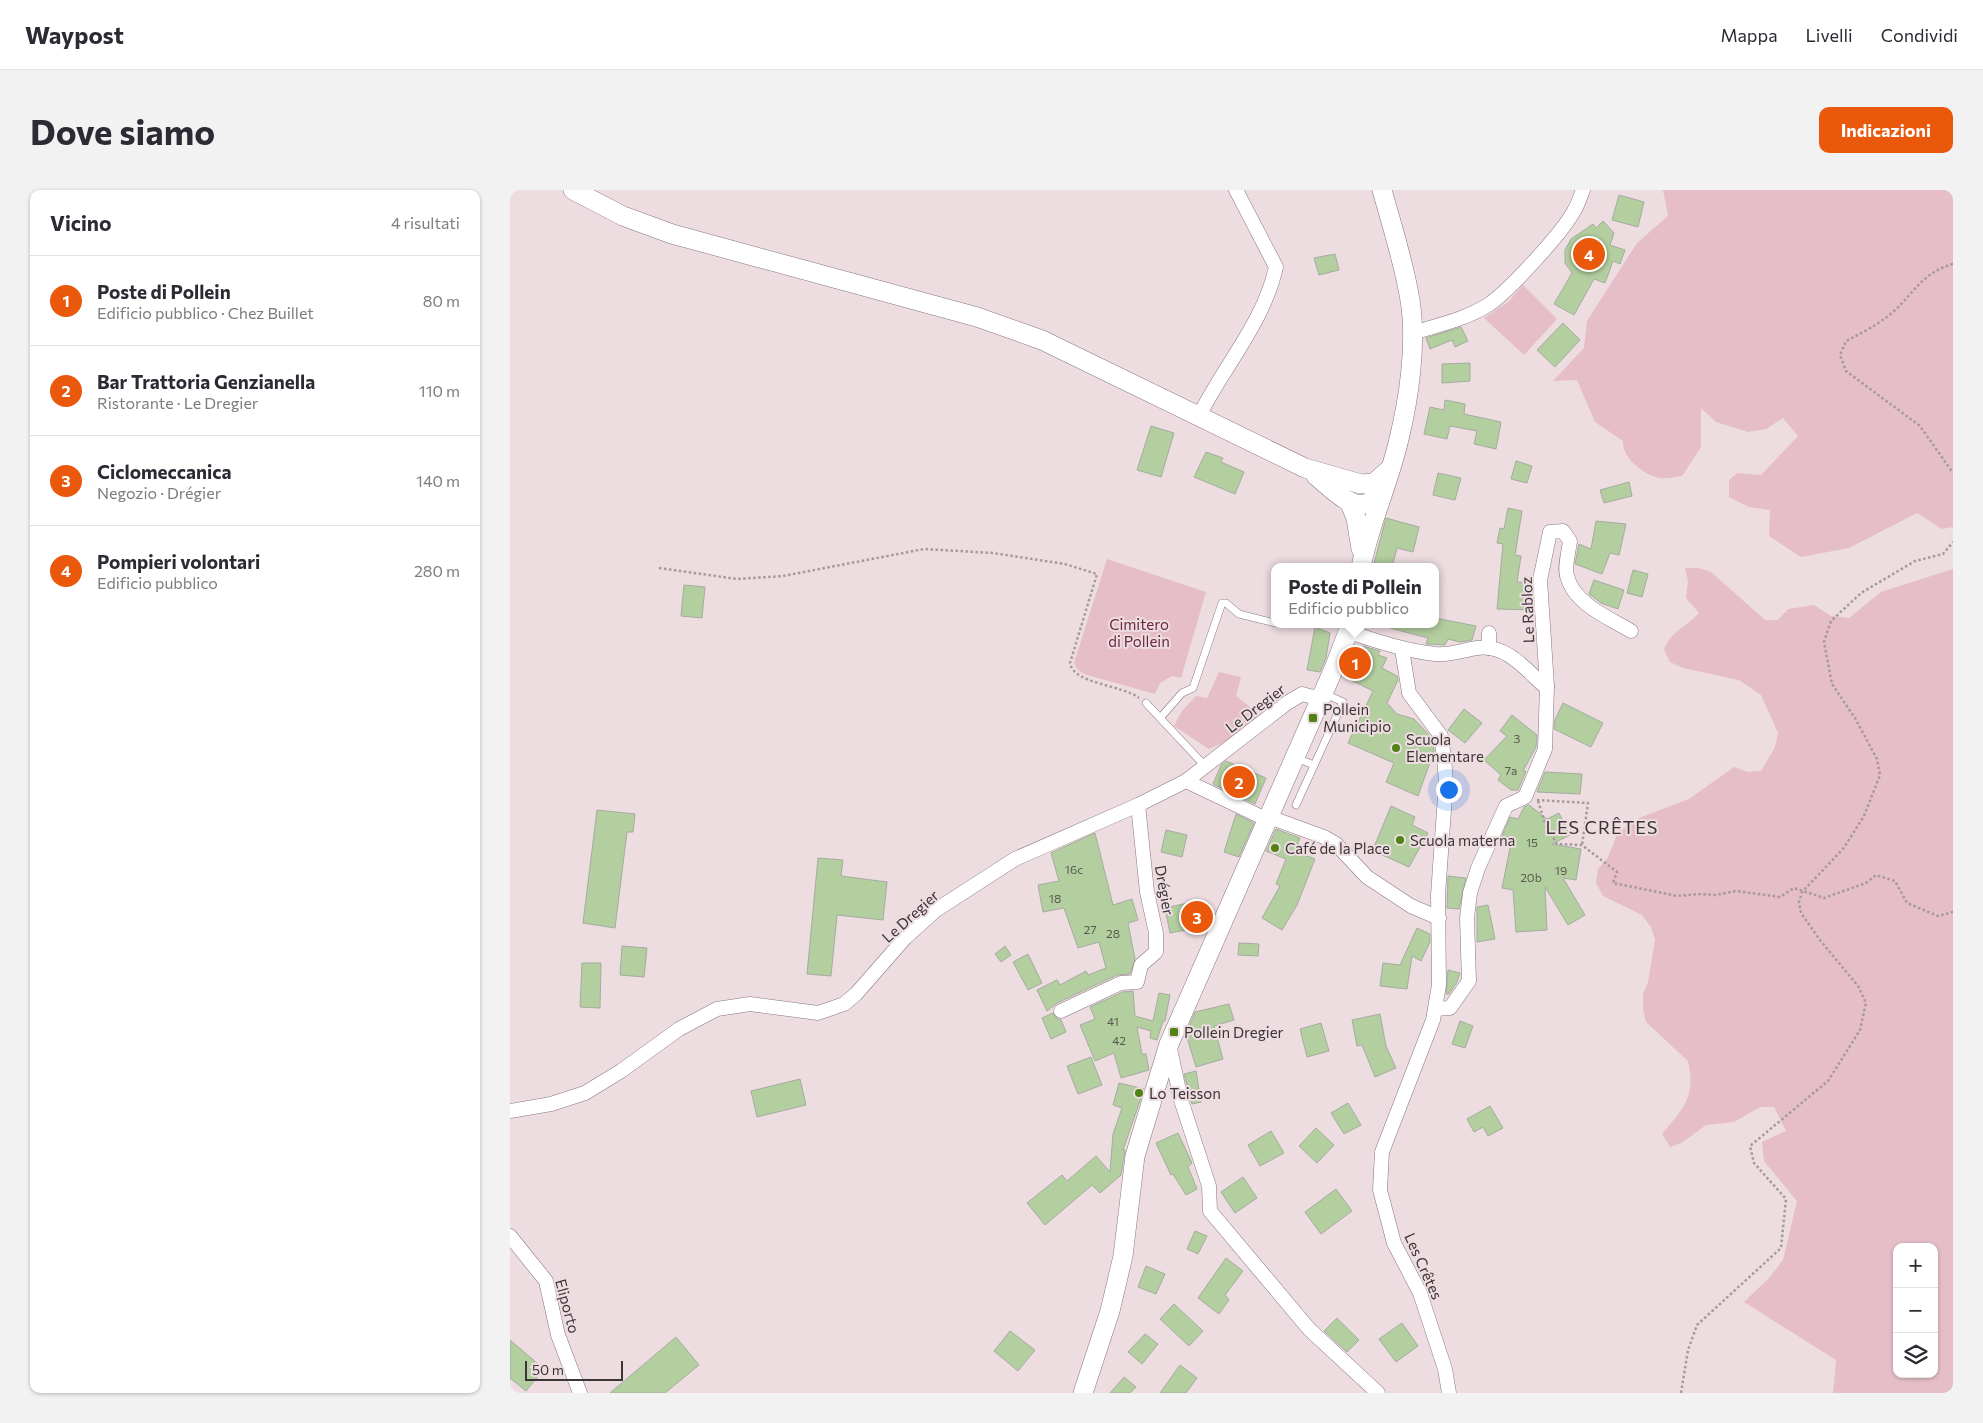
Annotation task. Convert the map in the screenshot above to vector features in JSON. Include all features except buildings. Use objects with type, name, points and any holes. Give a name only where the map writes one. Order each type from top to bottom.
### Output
[{"type":"main road","points":[[573,190],[623,216],[672,234],[977,317],[1042,340],[1305,468],[1373,495]]},
{"type":"main road","points":[[1362,563],[1374,483],[1390,469],[1399,441],[1406,402],[1413,333],[1411,302],[1403,265],[1382,190]]},
{"type":"main road","points":[[1305,468],[1349,501],[1358,504],[1367,503],[1373,495]]},
{"type":"main road","points":[[1349,501],[1356,518],[1361,540],[1362,563]]},
{"type":"main road","points":[[1082,1393],[1110,1311],[1123,1256],[1135,1156],[1170,1044],[1296,758],[1350,628]]},
{"type":"street","points":[[1199,416],[1271,289],[1276,267],[1236,190]]},
{"type":"street","points":[[1413,333],[1452,321],[1487,306],[1501,296],[1547,246],[1574,212],[1583,190]]},
{"type":"street","name":"Le Rabloz","points":[[1547,686],[1540,580],[1550,532],[1563,531],[1570,541],[1566,576],[1577,596],[1595,610],[1632,631]]},
{"type":"street","points":[[1350,628],[1402,649],[1451,654],[1477,648],[1501,651],[1514,658],[1542,684],[1547,686],[1545,749],[1525,798],[1506,806],[1498,819],[1470,893],[1467,918],[1468,981],[1450,1008],[1435,1009]]},
{"type":"street","points":[[1488,648],[1489,633]]},
{"type":"street","name":"Les Crêtes","points":[[1402,649],[1409,693],[1441,736],[1444,757],[1446,782],[1438,895],[1438,985],[1433,1020],[1382,1152],[1380,1190],[1394,1244],[1420,1293],[1445,1369],[1449,1393]]},
{"type":"street","name":"Le Dregier","points":[[510,1111],[551,1104],[585,1093],[688,1023],[717,1009],[750,1004],[818,1013],[844,1004],[856,994],[905,938],[936,910],[1015,859],[1138,805],[1186,781],[1287,702],[1302,694],[1313,697],[1323,694]]},
{"type":"street","points":[[1186,781],[1269,818],[1324,837],[1336,844],[1367,877],[1411,906],[1439,918]]},
{"type":"street","name":"Drégier","points":[[1061,1011],[1121,983],[1137,982],[1141,965],[1156,952],[1156,933],[1147,892],[1138,805]]},
{"type":"street","points":[[1170,1044],[1181,1100],[1209,1186],[1210,1212],[1309,1329],[1378,1393]]},
{"type":"street","name":"Eliporto","points":[[510,1236],[546,1280],[558,1335],[580,1393]]},
{"type":"lane","points":[[1161,718],[1182,693],[1193,688],[1222,603],[1226,603],[1239,614],[1271,622]]},
{"type":"lane","points":[[1296,805],[1343,702],[1323,694]]},
{"type":"lane","points":[[1146,703],[1205,766]]},
{"type":"lane","points":[[1296,758],[1314,765]]},
{"type":"path","points":[[1953,264],[1942,267],[1918,283],[1893,312],[1867,330],[1846,341],[1840,356],[1846,371],[1920,426],[1953,473]]},
{"type":"path","points":[[1680,1393],[1688,1350],[1697,1325],[1781,1248],[1786,1199],[1754,1163],[1750,1146],[1828,1081],[1860,1030],[1866,1003],[1858,986],[1820,940],[1801,913],[1799,902],[1802,892],[1843,849],[1864,816],[1880,775],[1877,759],[1855,718],[1832,684],[1824,642],[1831,621],[1860,593],[1915,561],[1942,554],[1953,542]]},
{"type":"path","points":[[659,568],[737,579],[783,576],[924,549],[993,553],[1065,564],[1097,574],[1070,663],[1071,668],[1080,677],[1132,692],[1146,703]]},
{"type":"path","points":[[1582,845],[1588,804],[1538,800],[1545,823],[1557,844],[1582,845],[1617,872],[1614,883],[1677,896],[1715,895],[1736,891],[1780,897],[1794,888],[1824,898],[1866,883],[1876,875],[1895,881],[1907,904],[1938,916],[1953,912]]},
{"type":"green space","points":[[1663,190],[1953,190],[1953,527],[1942,529],[1917,513],[1849,548],[1801,557],[1769,536],[1770,510],[1749,507],[1729,497],[1729,480],[1737,473],[1761,475],[1798,436],[1783,418],[1766,429],[1748,432],[1716,422],[1701,408],[1701,447],[1682,476],[1659,478],[1640,469],[1626,453],[1623,441],[1595,422],[1577,380],[1553,381],[1584,348],[1587,321],[1637,243],[1668,216]]},
{"type":"green space","points":[[1523,285],[1557,319],[1524,355],[1484,318],[1509,301]]},
{"type":"green space","name":"Cimitero di Pollein","points":[[1107,559],[1206,592],[1181,678],[1172,676],[1160,683],[1155,694],[1084,674],[1077,669],[1074,663]]},
{"type":"green space","points":[[1685,568],[1699,568],[1711,572],[1765,620],[1778,620],[1788,609],[1814,605],[1831,616],[1849,618],[1881,592],[1953,569],[1953,1393],[1833,1393],[1836,1360],[1744,1302],[1770,1277],[1783,1260],[1797,1201],[1764,1161],[1762,1142],[1786,1131],[1774,1107],[1760,1107],[1734,1122],[1706,1125],[1683,1142],[1670,1147],[1662,1134],[1682,1109],[1689,1093],[1690,1073],[1688,1061],[1646,1022],[1643,1009],[1643,994],[1648,982],[1655,940],[1651,927],[1642,915],[1603,896],[1596,883],[1598,869],[1607,859],[1617,835],[1639,818],[1689,799],[1734,767],[1748,772],[1761,771],[1775,747],[1778,733],[1761,695],[1739,680],[1683,668],[1670,662],[1664,650],[1670,638],[1699,613],[1686,598],[1688,581]]},
{"type":"green space","points":[[1219,672],[1241,677],[1236,696],[1260,715],[1223,743],[1209,749],[1174,726],[1182,711],[1196,696],[1207,698]]},
{"type":"place","name":"Pompieri volontari","points":[[1589,254]]},
{"type":"place","name":"Poste di Pollein","points":[[1355,663]]},
{"type":"place","name":"Pollein Municipio","points":[[1313,718]]},
{"type":"place","name":"Scuola Elementare","points":[[1396,748]]},
{"type":"place","name":"Bar Trattoria Genzianella","points":[[1239,782]]},
{"type":"place","name":"Scuola materna","points":[[1400,840]]},
{"type":"place","name":"Café de la Place","points":[[1275,848]]},
{"type":"place","name":"Ciclomeccanica","points":[[1197,917]]},
{"type":"place","name":"Pollein Dregier","points":[[1174,1032]]},
{"type":"place","name":"Lo Teisson","points":[[1139,1093]]},
{"type":"district","name":"LES CRÊTES","points":[[1602,827]]}]
